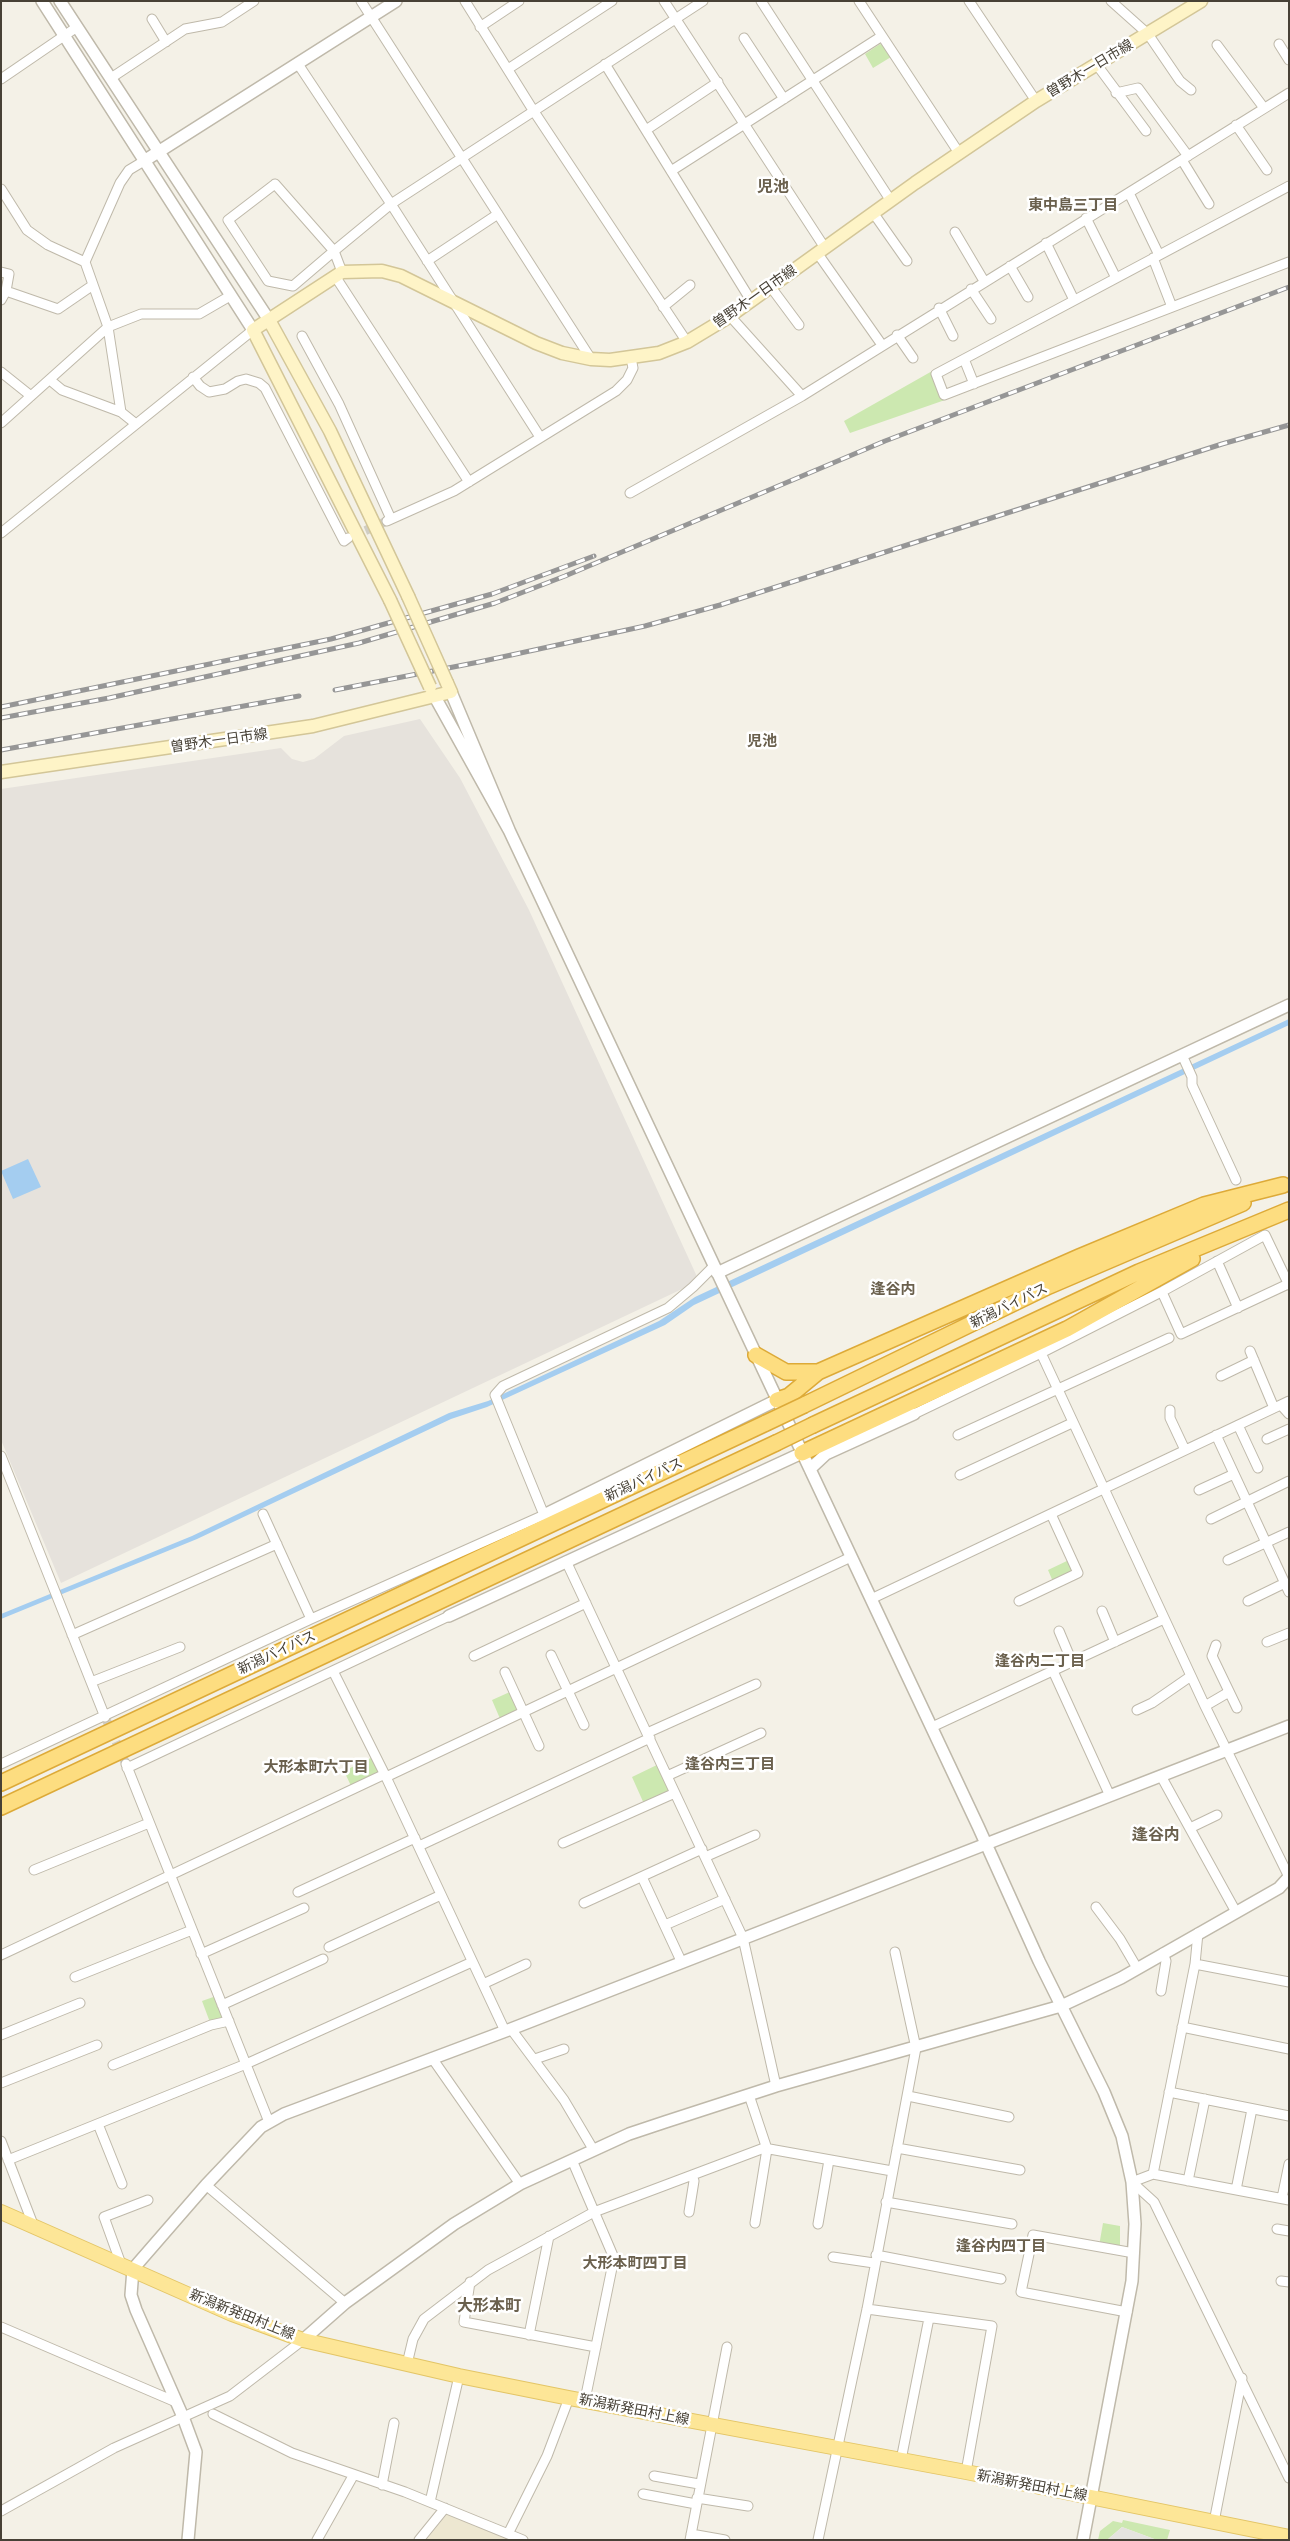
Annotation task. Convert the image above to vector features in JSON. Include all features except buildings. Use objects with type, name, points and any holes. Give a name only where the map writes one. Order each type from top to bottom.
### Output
[{"type":"highway","points":[[777,1400],[789,1396],[818,1372],[1079,1257],[1204,1205],[1286,1184]]},
{"type":"highway","name":"新潟バイパス","points":[[1,1782],[766,1423],[1049,1286],[1286,1184]]},
{"type":"highway","name":"新潟バイパス","points":[[1,1807],[1139,1272],[1289,1210]]},
{"type":"highway","points":[[802,1453],[1067,1329],[1261,1221]]},
{"type":"highway","points":[[756,1355],[786,1372],[818,1372]]},
{"type":"main road","name":"曽野木一日市線","points":[[339,274],[382,271],[401,276],[536,343],[562,353],[591,359],[631,358],[660,353],[687,342],[730,316],[750,299],[1036,101],[1148,34],[1182,7],[1201,1]]},
{"type":"main road","points":[[339,274],[253,330],[390,600],[433,692]]},
{"type":"main road","points":[[269,320],[330,431],[449,687]]},
{"type":"main road","name":"曽野木一日市線","points":[[1,772],[313,726],[449,687]]},
{"type":"main road","name":"新潟新発田村上線","points":[[1,2212],[232,2314],[303,2340],[459,2376],[569,2398],[966,2472],[1289,2537]]},
{"type":"street","points":[[2,530],[253,330],[62,36],[42,1]]},
{"type":"street","points":[[60,1],[269,320]]},
{"type":"street","points":[[111,78],[185,29],[222,22],[254,1]]},
{"type":"street","points":[[362,1],[370,18],[591,359]]},
{"type":"street","points":[[121,412],[108,328],[85,262],[120,184],[130,170],[396,1]]},
{"type":"street","points":[[465,1],[533,110],[687,342]]},
{"type":"street","points":[[480,27],[519,1]]},
{"type":"street","points":[[508,69],[612,1]]},
{"type":"street","points":[[664,1],[718,82],[821,251],[882,345]]},
{"type":"street","points":[[469,482],[339,274],[334,251],[275,184],[228,220],[268,281],[293,286],[334,251],[391,204],[460,157],[702,1]]},
{"type":"street","points":[[761,1],[891,201]]},
{"type":"street","points":[[859,1],[959,153]]},
{"type":"street","points":[[969,1],[1036,101]]},
{"type":"street","points":[[1111,1],[1148,34],[1180,81],[1191,90]]},
{"type":"street","points":[[152,19],[166,42]]},
{"type":"street","points":[[1,79],[77,27]]},
{"type":"street","points":[[671,171],[882,36]]},
{"type":"street","points":[[744,38],[784,99]]},
{"type":"street","points":[[1279,44],[1289,60]]},
{"type":"street","points":[[1217,45],[1264,108]]},
{"type":"street","points":[[298,64],[391,204],[451,301],[540,437]]},
{"type":"street","points":[[605,64],[750,299]]},
{"type":"street","points":[[1097,65],[1146,131]]},
{"type":"street","points":[[646,130],[718,82]]},
{"type":"street","points":[[1116,93],[1138,88],[1185,158],[1209,204]]},
{"type":"street","points":[[630,493],[802,396],[939,308],[1289,93]]},
{"type":"street","points":[[1236,125],[1267,170]]},
{"type":"street","points":[[1289,186],[936,374],[944,395],[1289,262]]},
{"type":"street","points":[[1,189],[27,230],[48,245],[85,262]]},
{"type":"street","points":[[1129,193],[1156,257],[1172,307]]},
{"type":"street","points":[[427,260],[498,214]]},
{"type":"street","points":[[874,214],[907,262]]},
{"type":"street","points":[[1086,218],[1116,278]]},
{"type":"street","points":[[955,232],[984,281]]},
{"type":"street","points":[[1046,243],[1074,300]]},
{"type":"street","points":[[1010,266],[1028,297]]},
{"type":"street","points":[[1,272],[9,274],[6,291],[1,300]]},
{"type":"street","points":[[6,291],[58,308],[93,285]]},
{"type":"street","points":[[663,307],[690,286]]},
{"type":"street","points":[[770,286],[799,325]]},
{"type":"street","points":[[971,289],[991,319]]},
{"type":"street","points":[[1,423],[108,328],[141,314],[199,314],[230,296]]},
{"type":"street","points":[[939,308],[954,336]]},
{"type":"street","points":[[730,316],[802,396]]},
{"type":"street","points":[[896,335],[913,358]]},
{"type":"street","points":[[302,336],[339,404],[389,520],[454,492],[616,391],[627,380],[633,368],[631,358]]},
{"type":"street","points":[[964,359],[974,384]]},
{"type":"street","points":[[1,372],[31,396]]},
{"type":"street","points":[[193,377],[200,386],[209,392],[225,389],[238,381],[246,380],[259,383],[265,388],[344,541],[348,538]]},
{"type":"street","points":[[50,380],[62,390],[121,412],[136,424]]},
{"type":"street","points":[[449,687],[509,830],[728,1298],[932,1727],[1061,2006],[1104,2092],[1122,2136],[1132,2182],[1135,2224],[1134,2253],[1127,2312],[1083,2540]]},
{"type":"street","points":[[433,692],[509,830]]},
{"type":"street","points":[[544,1515],[497,1400],[503,1386],[668,1308],[715,1270],[1289,1005]]},
{"type":"street","points":[[1182,1055],[1192,1077],[1192,1085],[1236,1180]]},
{"type":"street","points":[[810,1469],[826,1454],[1041,1353],[1162,1292],[1265,1235],[1289,1285],[1181,1334],[1162,1292]]},
{"type":"street","points":[[1217,1261],[1238,1308]]},
{"type":"street","points":[[958,1435],[1169,1338]]},
{"type":"street","points":[[1250,1351],[1281,1404],[1289,1414]]},
{"type":"street","points":[[1,2511],[114,2448],[230,2396],[303,2340],[345,2303],[454,2224],[520,2184],[594,2150],[665,2122],[776,2086],[1061,2006],[1137,1968],[1279,1888],[1288,1879],[1164,1619],[1041,1353]]},
{"type":"street","points":[[1221,1376],[1254,1360]]},
{"type":"street","points":[[1,1764],[311,1619],[544,1515],[777,1400]]},
{"type":"street","points":[[871,1599],[1281,1404]]},
{"type":"street","points":[[1170,1410],[1170,1418],[1185,1450]]},
{"type":"street","points":[[960,1475],[1072,1423]]},
{"type":"street","points":[[1238,1425],[1258,1468]]},
{"type":"street","points":[[1268,1439],[1289,1429]]},
{"type":"street","points":[[1216,1435],[1287,1588],[1248,1601]]},
{"type":"street","points":[[269,2122],[126,1766],[802,1453]]},
{"type":"street","points":[[1,1456],[105,1717]]},
{"type":"street","points":[[1199,1490],[1234,1474]]},
{"type":"street","points":[[1211,1519],[1289,1481]]},
{"type":"street","points":[[263,1514],[311,1619]]},
{"type":"street","points":[[1019,1601],[1078,1573],[1051,1514]]},
{"type":"street","points":[[1228,1560],[1289,1532]]},
{"type":"street","points":[[72,1635],[277,1544]]},
{"type":"street","points":[[1,1956],[385,1775],[617,1669],[851,1557]]},
{"type":"street","points":[[566,1562],[743,1938],[776,2086]]},
{"type":"street","points":[[474,1656],[586,1603]]},
{"type":"street","points":[[1102,1611],[1115,1642]]},
{"type":"street","points":[[932,1727],[1164,1619]]},
{"type":"street","points":[[1059,1631],[1072,1662]]},
{"type":"street","points":[[1267,1642],[1289,1633]]},
{"type":"street","points":[[1216,1646],[1212,1656],[1237,1708]]},
{"type":"street","points":[[91,1682],[180,1647]]},
{"type":"street","points":[[551,1655],[584,1725]]},
{"type":"street","points":[[333,1671],[385,1775],[472,1962],[508,2030],[534,2059],[564,2100],[594,2150]]},
{"type":"street","points":[[1053,1671],[1110,1796]]},
{"type":"street","points":[[505,1672],[539,1746]]},
{"type":"street","points":[[1137,1710],[1152,1703],[1191,1676]]},
{"type":"street","points":[[298,1892],[417,1842],[648,1736],[756,1684]]},
{"type":"street","points":[[1205,1706],[1229,1692]]},
{"type":"street","points":[[127,2266],[254,2133],[284,2114],[682,1963],[1289,1726]]},
{"type":"street","points":[[667,1776],[761,1733]]},
{"type":"street","points":[[1161,1776],[1236,1912]]},
{"type":"street","points":[[564,1843],[675,1793]]},
{"type":"street","points":[[1190,1828],[1217,1815]]},
{"type":"street","points":[[34,1870],[149,1823]]},
{"type":"street","points":[[584,1903],[642,1877],[755,1835]]},
{"type":"street","points":[[642,1877],[682,1963]]},
{"type":"street","points":[[329,1947],[441,1895]]},
{"type":"street","points":[[665,1925],[725,1899]]},
{"type":"street","points":[[1096,1907],[1120,1939],[1137,1968]]},
{"type":"street","points":[[201,1954],[304,1908]]},
{"type":"street","points":[[75,1976],[192,1930]]},
{"type":"street","points":[[1153,2174],[1195,1964],[1198,1933]]},
{"type":"street","points":[[818,2540],[867,2309],[916,2048],[895,1952]]},
{"type":"street","points":[[1161,1991],[1166,1960],[1163,1953]]},
{"type":"street","points":[[222,2005],[323,1959]]},
{"type":"street","points":[[8,2160],[246,2064],[472,1962]]},
{"type":"street","points":[[483,1984],[526,1964]]},
{"type":"street","points":[[1195,1964],[1289,1982]]},
{"type":"street","points":[[1,2035],[80,2003]]},
{"type":"street","points":[[113,2065],[211,2026],[229,2021]]},
{"type":"street","points":[[1182,2026],[1289,2048]]},
{"type":"street","points":[[1,2084],[97,2045]]},
{"type":"street","points":[[534,2059],[564,2049]]},
{"type":"street","points":[[432,2058],[520,2184]]},
{"type":"street","points":[[1169,2092],[1289,2116]]},
{"type":"street","points":[[749,2095],[767,2148],[755,2222]]},
{"type":"street","points":[[908,2096],[1009,2117]]},
{"type":"street","points":[[1188,2181],[1205,2099]]},
{"type":"street","points":[[1236,2190],[1252,2109]]},
{"type":"street","points":[[98,2124],[122,2184]]},
{"type":"street","points":[[1,2141],[34,2227]]},
{"type":"street","points":[[406,2364],[413,2338],[424,2319],[470,2282],[594,2212],[767,2148],[892,2171]]},
{"type":"street","points":[[897,2148],[1020,2170]]},
{"type":"street","points":[[572,2160],[614,2258],[585,2400]]},
{"type":"street","points":[[818,2224],[829,2160]]},
{"type":"street","points":[[1132,2182],[1153,2174],[1286,2199],[1289,2164]]},
{"type":"street","points":[[689,2212],[694,2181],[692,2175]]},
{"type":"street","points":[[1132,2182],[1154,2202],[1242,2378],[1289,2478]]},
{"type":"street","points":[[206,2185],[345,2303]]},
{"type":"street","points":[[148,2200],[104,2217],[127,2266],[136,2310],[184,2417],[196,2452],[188,2540]]},
{"type":"street","points":[[886,2202],[1012,2224]]},
{"type":"street","points":[[1277,2228],[1289,2231]]},
{"type":"street","points":[[1127,2312],[1021,2292],[1034,2235],[1134,2253]]},
{"type":"street","points":[[529,2334],[549,2236]]},
{"type":"street","points":[[833,2257],[875,2259],[1001,2279]]},
{"type":"street","points":[[470,2282],[464,2322],[596,2347]]},
{"type":"street","points":[[867,2309],[992,2326],[966,2472]]},
{"type":"street","points":[[901,2460],[930,2318]]},
{"type":"street","points":[[1,2327],[176,2402]]},
{"type":"street","points":[[725,2540],[690,2537],[727,2347]]},
{"type":"street","points":[[430,2502],[459,2376]]},
{"type":"street","points":[[1214,2522],[1242,2378]]},
{"type":"street","points":[[508,2534],[547,2456],[569,2398]]},
{"type":"street","points":[[213,2414],[292,2453],[430,2502],[523,2540]]},
{"type":"street","points":[[382,2485],[394,2423]]},
{"type":"street","points":[[317,2540],[353,2476]]},
{"type":"street","points":[[654,2476],[699,2484]]},
{"type":"street","points":[[643,2494],[748,2506]]},
{"type":"street","points":[[419,2540],[444,2508]]},
{"type":"shaded area","points":[[420,719],[460,778],[529,910],[699,1281],[61,1583],[1,1440],[1,789],[281,748],[292,759],[303,762],[314,759],[344,736]]},
{"type":"shaded area","points":[[448,2513],[515,2540],[426,2540]]},
{"type":"shaded area","points":[[1122,2527],[1157,2540],[1107,2540]]},
{"type":"green space","points":[[880,44],[884,45],[891,57],[873,68],[865,54]]},
{"type":"green space","points":[[934,370],[945,400],[850,433],[844,421]]},
{"type":"green space","points":[[1071,1559],[1077,1573],[1054,1584],[1048,1570]]},
{"type":"green space","points":[[512,1691],[522,1712],[501,1721],[492,1700]]},
{"type":"green space","points":[[375,1756],[383,1774],[352,1788],[344,1771]]},
{"type":"green space","points":[[661,1763],[674,1793],[645,1806],[632,1777]]},
{"type":"green space","points":[[219,1995],[227,2018],[211,2025],[202,2001]]},
{"type":"green space","points":[[1103,2223],[1120,2226],[1120,2250],[1099,2246]]},
{"type":"green space","points":[[1123,2520],[1170,2530],[1167,2540],[1157,2540],[1122,2527],[1107,2540],[1098,2540],[1100,2531],[1113,2521],[1122,2523]]},
{"type":"water","points":[[1289,1019],[1289,1025],[694,1305],[665,1325],[487,1407],[451,1419],[197,1539],[1,1619],[1,1614],[192,1536],[449,1413],[488,1401],[659,1321],[695,1297]]},
{"type":"water","points":[[28,1159],[41,1187],[13,1199],[1,1171]]},
{"type":"tunnel","points":[[353,536],[387,521]]},
{"type":"tunnel","points":[[105,1717],[126,1764]]},
{"type":"railway","points":[[1,718],[109,698],[359,643],[495,603],[565,576],[885,441],[1289,287]]},
{"type":"railway","points":[[335,690],[479,662],[645,626],[720,605],[1222,444],[1289,425]]},
{"type":"railway","points":[[1,707],[331,639],[492,594],[594,556]]},
{"type":"railway","points":[[1,750],[299,696]]},
{"type":"district","name":"児池","points":[[773,188]]},
{"type":"district","name":"東中島三丁目","points":[[1073,206]]},
{"type":"district","name":"児池","points":[[762,742]]},
{"type":"district","name":"逢谷内","points":[[893,1290]]},
{"type":"district","name":"逢谷内二丁目","points":[[1040,1662]]},
{"type":"district","name":"逢谷内三丁目","points":[[730,1765]]},
{"type":"district","name":"大形本町六丁目","points":[[316,1768]]},
{"type":"district","name":"逢谷内","points":[[1156,1836]]},
{"type":"district","name":"逢谷内四丁目","points":[[1001,2247]]},
{"type":"district","name":"大形本町四丁目","points":[[635,2264]]},
{"type":"district","name":"大形本町","points":[[489,2307]]}]
